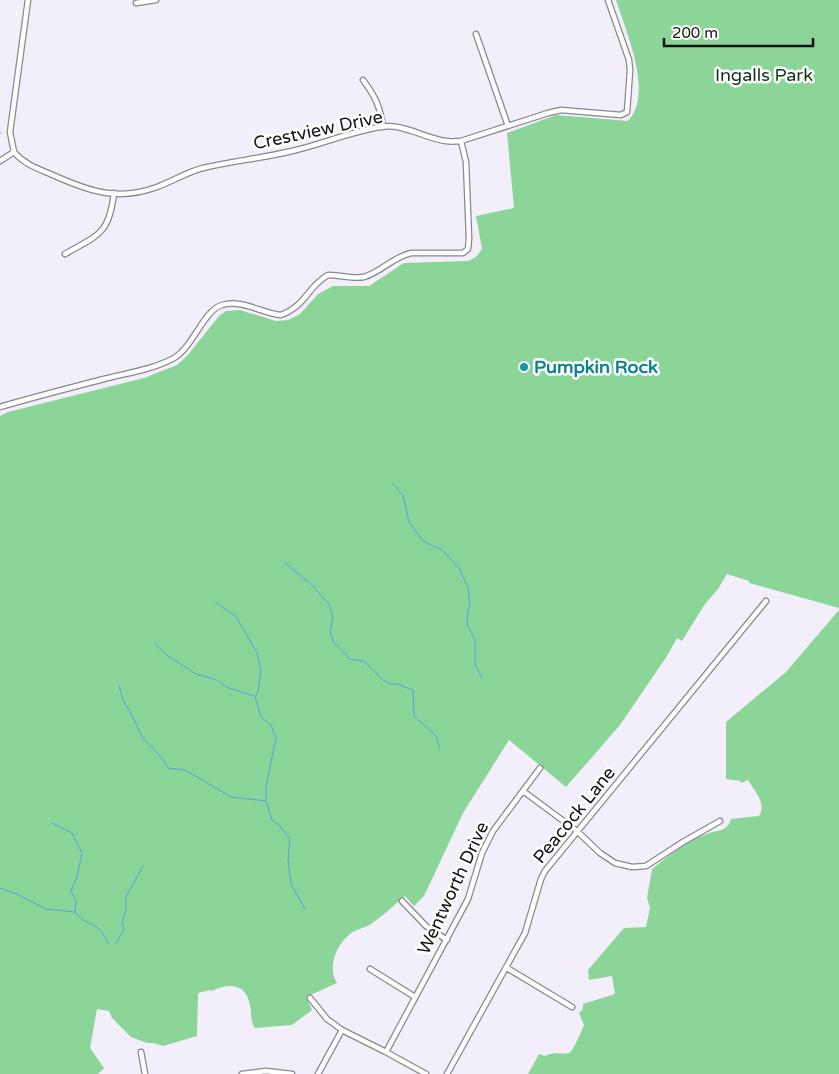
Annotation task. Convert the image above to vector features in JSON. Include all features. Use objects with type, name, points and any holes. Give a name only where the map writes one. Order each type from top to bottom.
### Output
[{"type":"street","points":[[0,161],[14,152],[10,132],[28,0]]},
{"type":"street","points":[[136,3],[156,0]]},
{"type":"street","name":"Crestview Drive","points":[[14,152],[22,162],[84,189],[107,194],[158,187],[180,176],[201,169],[289,152],[352,133],[383,127],[399,127],[412,130],[447,142],[461,141],[562,110],[621,115],[627,112],[629,60],[608,0]]},
{"type":"street","points":[[476,34],[508,126]]},
{"type":"street","points":[[363,80],[375,95],[383,127]]},
{"type":"street","points":[[0,407],[135,372],[166,362],[184,350],[216,307],[238,303],[281,315],[299,306],[314,286],[328,275],[362,277],[375,273],[403,255],[410,253],[463,253],[468,249],[469,238],[466,162],[461,141]]},
{"type":"street","points":[[65,254],[98,235],[108,224],[114,193]]},
{"type":"street","name":"Peacock Lane","points":[[447,1074],[528,928],[543,875],[766,601]]},
{"type":"street","name":"Wentworth Drive","points":[[386,1052],[468,899],[482,853],[493,831],[540,768]]},
{"type":"street","points":[[522,791],[577,832],[600,853],[615,863],[632,867],[646,866],[682,842],[720,821]]},
{"type":"street","points":[[402,901],[426,926],[447,940]]},
{"type":"street","points":[[507,968],[572,1007]]},
{"type":"street","points":[[370,969],[415,997]]},
{"type":"street","points":[[310,998],[326,1019],[342,1030],[426,1074]]},
{"type":"street","points":[[318,1074],[342,1030]]},
{"type":"street","points":[[141,1052],[145,1074]]},
{"type":"street","points":[[242,1074],[266,1071],[292,1074]]},
{"type":"green space","name":"Ingalls Park","points":[[616,0],[839,0],[839,608],[749,583],[749,581],[727,574],[718,589],[705,604],[682,641],[677,638],[620,725],[566,787],[509,740],[463,813],[424,896],[414,906],[405,896],[375,921],[352,932],[341,944],[334,957],[333,970],[337,983],[306,997],[312,1010],[292,1025],[255,1028],[245,992],[230,986],[218,988],[198,993],[197,1036],[163,1046],[147,1043],[131,1037],[112,1018],[109,1011],[97,1009],[90,1048],[104,1068],[98,1074],[0,1074],[0,416],[8,412],[144,378],[177,365],[187,356],[219,316],[226,311],[240,310],[276,321],[288,320],[300,314],[318,294],[333,286],[369,286],[404,263],[468,261],[476,257],[482,249],[476,216],[514,208],[507,133],[556,115],[628,121],[635,109],[638,95],[636,62]]},
{"type":"green space","points":[[839,610],[839,1074],[528,1074],[539,1054],[545,1056],[571,1052],[584,1025],[579,1013],[583,1009],[583,1004],[615,994],[612,976],[589,980],[588,970],[624,928],[646,927],[650,908],[647,898],[652,869],[694,839],[725,828],[731,819],[759,816],[762,807],[761,802],[748,780],[741,783],[740,781],[726,779],[726,722],[786,672]]},
{"type":"waterway","points":[[392,483],[403,495],[409,522],[423,541],[442,550],[459,568],[468,588],[470,606],[467,624],[475,640],[475,664],[482,678]]},
{"type":"waterway","points":[[285,563],[311,584],[329,604],[333,617],[330,632],[334,643],[350,659],[364,661],[383,680],[390,684],[397,684],[413,690],[414,716],[436,736],[440,749]]},
{"type":"waterway","points":[[215,602],[235,615],[257,653],[261,671],[258,692],[255,697],[261,717],[271,725],[276,738],[266,786],[266,800]]},
{"type":"waterway","points":[[155,643],[165,654],[196,674],[217,680],[226,687],[254,696]]},
{"type":"waterway","points":[[119,686],[123,700],[142,737],[162,758],[168,768],[185,770],[231,797],[266,801],[272,820],[280,826],[290,839],[288,859],[291,884],[305,909]]},
{"type":"waterway","points":[[52,823],[72,833],[82,853],[77,877],[71,891],[76,902],[75,912]]},
{"type":"waterway","points":[[116,943],[124,929],[122,923],[126,910],[126,897],[143,866]]},
{"type":"waterway","points":[[0,888],[19,895],[46,909],[75,912],[101,931],[108,944]]},
{"type":"place","name":"Pumpkin Rock","points":[[524,367]]}]
